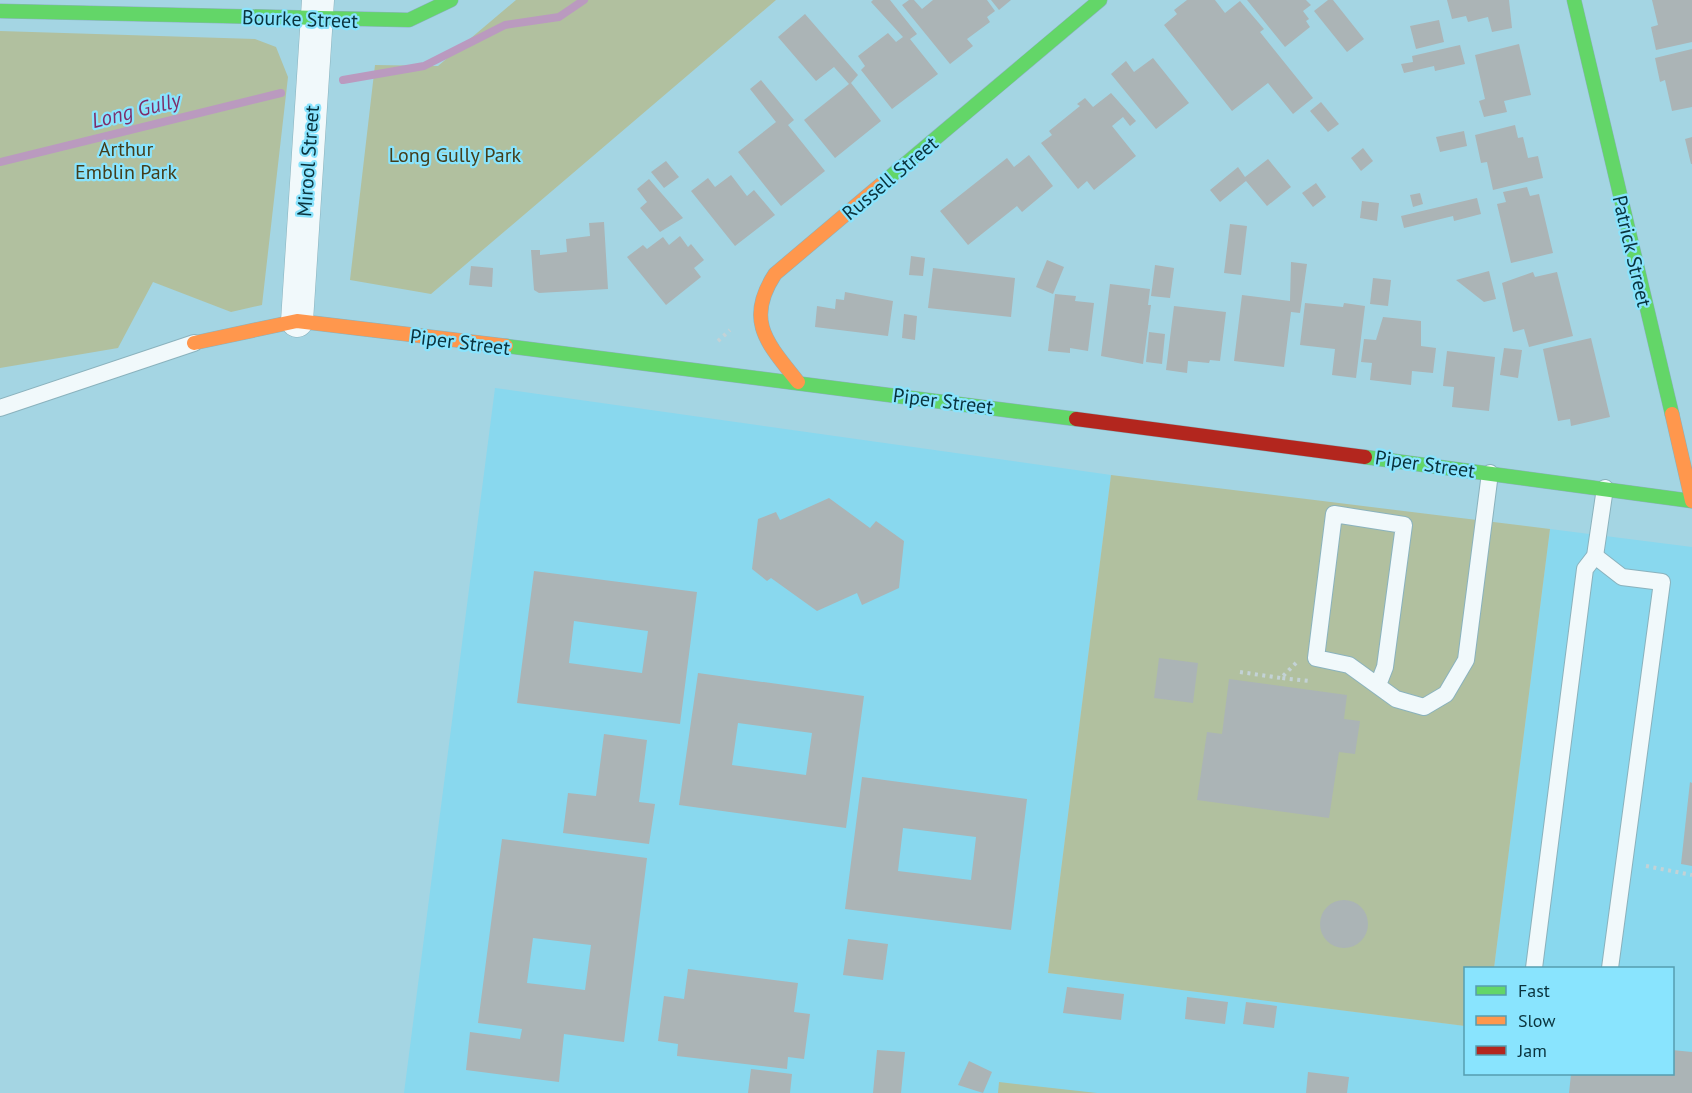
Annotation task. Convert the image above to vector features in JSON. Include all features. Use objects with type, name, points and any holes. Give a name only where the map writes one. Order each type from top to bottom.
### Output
[{"type":"street","name":"Bourke Street","points":[[0,11],[318,10],[409,20],[451,0]]},
{"type":"street","name":"Russell Street","points":[[798,382],[760,329],[757,317],[765,286],[775,274],[1100,0]]},
{"type":"street","name":"Patrick Street","points":[[1574,0],[1692,501]]},
{"type":"street","name":"Mirool Street","points":[[297,321],[318,10]]},
{"type":"street","name":"Piper Street","points":[[194,343],[297,321],[798,382],[1692,501]]},
{"type":"lane","points":[[0,408],[194,343]]},
{"type":"lane","points":[[1378,685],[1385,667],[1404,525],[1334,514],[1316,658],[1349,665],[1396,699],[1424,706],[1446,694],[1466,660],[1490,473]]},
{"type":"lane","points":[[1534,967],[1585,569],[1595,556],[1605,488]]},
{"type":"lane","points":[[1595,556],[1622,577],[1662,582],[1610,967]]},
{"type":"path","points":[[1240,672],[1281,678]]},
{"type":"path","points":[[1624,862],[1692,875]]},
{"type":"shaded area","points":[[495,388],[1111,475],[1048,973],[1464,1026],[1464,1075],[1674,1075],[1674,967],[1494,967],[1550,529],[1692,547],[1692,1093],[404,1093]]},
{"type":"green space","name":"Long Gully Park","points":[[516,0],[776,0],[431,294],[350,280],[375,65],[438,66]]},
{"type":"green space","name":"Arthur Emblin Park","points":[[0,31],[255,39],[276,47],[288,77],[262,305],[231,312],[153,282],[118,348],[0,368]]},
{"type":"green space","points":[[1111,475],[1550,529],[1494,967],[1464,967],[1464,1026],[1048,973]]},
{"type":"green space","points":[[999,1082],[1097,1093],[998,1093]]},
{"type":"building","points":[[890,0],[917,34],[910,39],[938,74],[892,109],[861,70],[865,66],[858,56],[888,33],[896,42],[903,37],[871,2]]},
{"type":"building","points":[[909,0],[914,0],[922,9],[933,0],[987,0],[995,11],[987,17],[990,22],[967,39],[973,46],[950,64],[902,5]]},
{"type":"building","points":[[991,0],[1011,0],[999,10]]},
{"type":"building","points":[[1187,0],[1215,0],[1225,13],[1240,1],[1264,29],[1260,32],[1313,98],[1293,114],[1268,83],[1232,111],[1164,25],[1177,14],[1174,10]]},
{"type":"building","points":[[1247,0],[1306,0],[1311,5],[1303,11],[1309,19],[1306,21],[1310,27],[1285,47]]},
{"type":"building","points":[[1328,0],[1333,0],[1364,39],[1347,52],[1314,11]]},
{"type":"building","points":[[1447,0],[1509,0],[1512,28],[1492,32],[1488,17],[1468,22],[1466,16],[1452,19]]},
{"type":"building","points":[[1652,0],[1692,0],[1692,42],[1656,50],[1651,27],[1658,25]]},
{"type":"building","points":[[805,14],[858,75],[851,83],[881,121],[835,158],[804,120],[849,84],[834,67],[816,81],[778,37]]},
{"type":"building","points":[[1439,20],[1444,42],[1416,49],[1410,26]]},
{"type":"building","points":[[1519,44],[1531,95],[1504,101],[1507,112],[1484,117],[1479,101],[1485,99],[1475,55]]},
{"type":"building","points":[[1460,45],[1465,64],[1435,71],[1434,66],[1404,73],[1401,64],[1413,62],[1412,56]]},
{"type":"building","points":[[1692,49],[1692,107],[1672,111],[1665,80],[1660,82],[1655,58]]},
{"type":"building","points":[[1153,58],[1189,103],[1156,129],[1111,74],[1126,61],[1134,72]]},
{"type":"building","points":[[761,80],[794,120],[788,125],[825,171],[781,206],[738,152],[776,122],[750,89]]},
{"type":"building","points":[[1111,93],[1136,121],[1130,126],[1123,117],[1112,126],[1136,156],[1094,190],[1087,181],[1078,189],[1041,143],[1052,135],[1049,131],[1080,106],[1077,104],[1085,98],[1093,107]]},
{"type":"building","points":[[1321,102],[1339,124],[1328,132],[1310,111]]},
{"type":"building","points":[[1515,125],[1518,138],[1523,137],[1528,158],[1538,156],[1543,178],[1493,190],[1487,162],[1481,163],[1475,135]]},
{"type":"building","points":[[1464,131],[1467,146],[1440,152],[1436,137]]},
{"type":"building","points":[[1692,137],[1692,164],[1691,164],[1685,139]]},
{"type":"building","points":[[1363,148],[1373,161],[1361,171],[1351,158]]},
{"type":"building","points":[[1029,155],[1053,186],[1022,212],[1017,206],[968,245],[940,211],[1007,158],[1014,167]]},
{"type":"building","points":[[1268,159],[1291,187],[1267,206],[1246,181],[1220,202],[1210,190],[1238,167],[1245,177]]},
{"type":"building","points":[[666,161],[679,177],[664,188],[651,172]]},
{"type":"building","points":[[731,175],[747,196],[754,190],[775,215],[735,246],[691,191],[708,178],[715,187]]},
{"type":"building","points":[[649,179],[683,218],[660,232],[640,208],[647,202],[637,189]]},
{"type":"building","points":[[1316,183],[1326,197],[1313,207],[1302,193]]},
{"type":"building","points":[[1527,187],[1530,196],[1539,194],[1553,253],[1511,263],[1497,204],[1506,202],[1503,192]]},
{"type":"building","points":[[1420,193],[1423,204],[1413,207],[1410,195]]},
{"type":"building","points":[[1477,198],[1481,214],[1454,221],[1453,216],[1404,228],[1401,216]]},
{"type":"building","points":[[1362,201],[1379,203],[1377,221],[1360,218]]},
{"type":"building","points":[[604,222],[608,289],[539,293],[534,290],[531,250],[540,250],[540,255],[567,252],[566,239],[590,236],[589,223]]},
{"type":"building","points":[[1230,224],[1247,226],[1241,275],[1224,273]]},
{"type":"building","points":[[680,236],[688,247],[691,244],[704,260],[694,268],[701,277],[666,305],[627,257],[643,245],[647,249],[663,237],[669,245]]},
{"type":"building","points":[[911,256],[925,258],[923,276],[909,275]]},
{"type":"building","points":[[1047,260],[1064,267],[1053,294],[1036,287]]},
{"type":"building","points":[[1291,262],[1307,264],[1300,313],[1291,312],[1284,367],[1234,361],[1242,295],[1290,301]]},
{"type":"building","points":[[1155,265],[1174,268],[1170,298],[1151,296]]},
{"type":"building","points":[[471,266],[493,268],[492,287],[469,285]]},
{"type":"building","points":[[933,268],[1015,278],[1011,317],[928,308]]},
{"type":"building","points":[[1489,271],[1496,299],[1484,302],[1456,280]]},
{"type":"building","points":[[1533,272],[1535,277],[1557,272],[1573,336],[1529,347],[1524,329],[1513,332],[1502,283]]},
{"type":"building","points":[[1373,278],[1391,280],[1388,306],[1370,304]]},
{"type":"building","points":[[1110,284],[1150,289],[1148,305],[1151,305],[1143,364],[1101,356]]},
{"type":"building","points":[[845,292],[893,301],[888,336],[815,327],[817,306],[835,309],[836,299],[844,300]]},
{"type":"building","points":[[1055,294],[1076,296],[1075,301],[1094,303],[1088,351],[1070,348],[1070,353],[1048,351]]},
{"type":"building","points":[[1305,303],[1343,307],[1344,303],[1365,306],[1356,378],[1332,375],[1335,349],[1300,345]]},
{"type":"building","points":[[1174,306],[1226,312],[1220,361],[1210,360],[1209,363],[1188,361],[1187,373],[1166,370]]},
{"type":"building","points":[[904,314],[917,316],[915,340],[902,338]]},
{"type":"building","points":[[1383,317],[1421,321],[1421,346],[1436,348],[1433,373],[1412,371],[1411,385],[1370,380],[1372,363],[1361,362],[1364,339],[1376,340]]},
{"type":"building","points":[[1149,332],[1165,334],[1162,364],[1146,362]]},
{"type":"building","points":[[1591,338],[1610,417],[1571,426],[1570,419],[1558,421],[1543,349]]},
{"type":"building","points":[[1504,348],[1522,350],[1518,378],[1500,375]]},
{"type":"building","points":[[1447,351],[1495,357],[1489,411],[1452,407],[1454,387],[1443,386]]},
{"type":"building","points":[[829,498],[870,528],[876,521],[904,541],[899,588],[862,605],[857,593],[817,611],[771,578],[767,581],[752,569],[758,519],[776,512],[780,520]]},
{"type":"building","points":[[534,571],[697,592],[680,724],[517,703]],"holes":[[[574,621],[648,631],[642,673],[569,663]]]},
{"type":"building","points":[[1159,658],[1198,663],[1193,703],[1154,698]]},
{"type":"building","points":[[698,673],[864,696],[846,828],[679,805]],"holes":[[[738,723],[812,733],[806,775],[732,765]]]},
{"type":"building","points":[[1229,679],[1347,695],[1344,719],[1360,721],[1355,754],[1339,752],[1329,818],[1197,800],[1207,732],[1222,734]]},
{"type":"building","points":[[604,734],[647,740],[639,802],[655,804],[649,844],[563,833],[568,793],[596,796]]},
{"type":"building","points":[[862,777],[1027,799],[1011,930],[845,909]],"holes":[[[903,828],[976,837],[971,880],[898,871]]]},
{"type":"building","points":[[1690,782],[1692,783],[1692,866],[1681,864]]},
{"type":"building","points":[[502,839],[647,858],[624,1042],[564,1034],[559,1082],[466,1070],[470,1032],[520,1039],[522,1029],[478,1023]],"holes":[[[533,938],[591,945],[585,990],[527,983]]]},
{"type":"building","points":[[1344,900],[1361,907],[1368,924],[1361,941],[1344,948],[1327,941],[1320,924],[1327,907]]},
{"type":"building","points":[[848,939],[888,944],[883,980],[843,975]]},
{"type":"building","points":[[688,969],[798,983],[794,1012],[810,1014],[804,1059],[788,1057],[787,1069],[677,1056],[678,1044],[658,1041],[664,996],[684,999]]},
{"type":"building","points":[[1067,987],[1124,994],[1121,1020],[1063,1013]]},
{"type":"building","points":[[1187,997],[1228,1002],[1225,1024],[1185,1019]]},
{"type":"building","points":[[1246,1002],[1277,1006],[1274,1028],[1243,1024]]},
{"type":"building","points":[[877,1050],[905,1052],[901,1093],[873,1093]]},
{"type":"building","points":[[1674,1050],[1692,1052],[1692,1093],[1569,1093],[1571,1075],[1674,1075]]},
{"type":"building","points":[[969,1061],[992,1072],[983,1093],[958,1085]]},
{"type":"building","points":[[751,1069],[792,1074],[790,1093],[748,1093]]},
{"type":"building","points":[[1308,1072],[1349,1077],[1347,1093],[1306,1093]]},
{"type":"waterway","name":"Long Gully","points":[[343,80],[424,66],[505,25],[559,17],[584,0]]},
{"type":"waterway","name":"Long Gully","points":[[0,162],[281,93]]},
{"type":"traffic: fast","points":[[0,11],[409,20],[451,0]]},
{"type":"traffic: fast","points":[[885,181],[1100,0]]},
{"type":"traffic: fast","points":[[1574,0],[1672,414]]},
{"type":"traffic: fast","points":[[506,346],[1076,419]]},
{"type":"traffic: fast","points":[[1365,457],[1692,501]]},
{"type":"traffic: slow","points":[[798,382],[777,356],[764,331],[761,305],[766,291],[775,274],[885,181]]},
{"type":"traffic: slow","points":[[194,343],[297,321],[506,346]]},
{"type":"traffic: slow","points":[[1672,414],[1692,501]]},
{"type":"traffic: jam","points":[[1076,419],[1365,457]]}]
